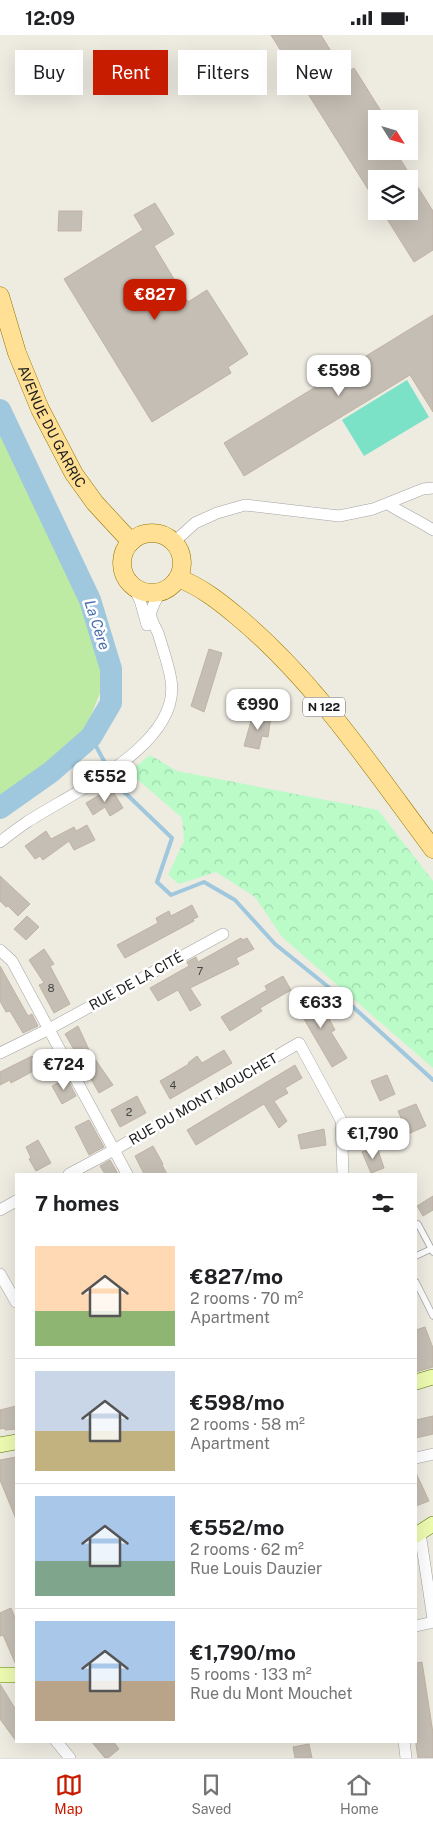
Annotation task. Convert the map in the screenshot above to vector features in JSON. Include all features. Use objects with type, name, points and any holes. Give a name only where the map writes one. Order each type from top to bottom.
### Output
[{"type":"main road","name":"AVENUE DU GARRIC","points":[[0,296],[18,353],[40,409],[74,474],[95,503],[130,542]]},
{"type":"main road","points":[[147,533],[157,533],[166,536],[174,542],[182,559],[178,579],[161,591],[148,593],[133,586],[126,577],[122,559],[130,542],[147,533]]},
{"type":"main road","name":"N 122","points":[[178,579],[195,585],[218,600],[260,636],[292,667],[329,712],[433,849]]},
{"type":"main road","points":[[417,1382],[433,1377]]},
{"type":"main road","points":[[0,1445],[15,1442]]},
{"type":"main road","points":[[418,1533],[433,1524]]},
{"type":"street","points":[[174,542],[195,523],[217,513],[245,505],[339,516],[388,504],[423,489],[433,487]]},
{"type":"street","points":[[388,504],[433,530]]},
{"type":"street","points":[[133,586],[140,600],[147,627],[153,639],[162,649]]},
{"type":"street","points":[[0,842],[27,821],[98,780],[149,738],[162,722],[170,705],[172,681],[159,635],[150,614],[154,602],[161,591]]},
{"type":"street","name":"RUE DE LA CITÉ","points":[[0,1053],[49,1029],[222,933]]},
{"type":"street","points":[[0,950],[12,961],[126,1173]]},
{"type":"street","name":"RUE DU MONT MOUCHET","points":[[114,1150],[299,1043],[341,1120],[344,1173]]},
{"type":"street","points":[[71,1173],[114,1150]]},
{"type":"street","points":[[0,1210],[15,1202]]},
{"type":"street","points":[[0,1274],[15,1300]]},
{"type":"street","points":[[417,1459],[433,1454]]},
{"type":"street","points":[[417,1626],[433,1621],[418,1533]]},
{"type":"street","points":[[58,1743],[70,1758]]},
{"type":"street","points":[[404,1743],[406,1758]]},
{"type":"lane","points":[[417,1256],[432,1250],[418,1224]]},
{"type":"lane","points":[[417,1284],[433,1316]]},
{"type":"green space","points":[[407,380],[429,417],[364,456],[342,420]]},
{"type":"green space","points":[[0,417],[79,589],[109,670],[83,736],[0,802]]},
{"type":"green space","points":[[150,755],[177,771],[378,810],[433,881],[433,1068],[282,937],[255,897],[216,872],[179,884],[168,875],[184,841],[182,818],[129,772]]},
{"type":"building","points":[[271,35],[321,35],[330,50],[280,50]]},
{"type":"building","points":[[354,68],[380,110],[368,110],[368,160],[401,160],[407,170],[368,170],[368,189],[309,95],[351,95],[351,70]]},
{"type":"building","points":[[418,187],[433,211],[433,250],[414,262],[388,220],[418,220]]},
{"type":"building","points":[[155,203],[174,234],[154,246],[188,302],[207,290],[248,354],[228,367],[231,373],[152,422],[64,279],[143,230],[134,215]]},
{"type":"building","points":[[59,211],[82,211],[81,231],[58,231]]},
{"type":"building","points":[[433,315],[433,412],[410,375],[244,476],[224,443]]},
{"type":"building","points":[[209,649],[222,653],[204,712],[191,706]]},
{"type":"building","points":[[253,714],[271,716],[268,737],[262,736],[259,749],[244,746]]},
{"type":"building","points":[[111,788],[123,808],[110,816],[105,807],[93,815],[86,803]]},
{"type":"building","points":[[87,825],[95,840],[74,850],[69,841],[43,860],[40,856],[35,859],[25,846],[46,831],[51,839],[74,827],[76,831]]},
{"type":"building","points":[[0,876],[30,904],[18,916],[0,901]]},
{"type":"building","points":[[192,905],[198,917],[193,919],[194,921],[125,958],[117,945],[158,923],[156,918],[169,911],[171,916]]},
{"type":"building","points":[[27,916],[39,927],[26,940],[14,929]]},
{"type":"building","points":[[241,938],[243,940],[247,938],[254,949],[236,958],[239,964],[190,988],[201,1005],[190,1011],[178,990],[158,1001],[150,988],[189,966],[187,962],[196,957],[198,962]]},
{"type":"building","points":[[44,949],[54,964],[50,966],[70,1004],[54,1013],[39,985],[44,983],[29,960]]},
{"type":"building","points":[[0,966],[28,1016],[32,1014],[38,1026],[23,1033],[10,1011],[6,1012],[0,1001]]},
{"type":"building","points":[[283,976],[291,990],[260,1008],[262,1011],[230,1031],[221,1017],[267,990],[265,986]]},
{"type":"building","points":[[308,994],[314,1003],[319,1000],[335,1030],[331,1032],[347,1058],[332,1067],[294,1002]]},
{"type":"building","points":[[78,1026],[90,1052],[113,1085],[99,1093],[65,1034]]},
{"type":"building","points":[[224,1050],[232,1063],[170,1099],[160,1081],[189,1064],[197,1056],[202,1063]]},
{"type":"building","points":[[32,1056],[39,1068],[11,1083],[10,1080],[0,1085],[0,1072]]},
{"type":"building","points":[[295,1065],[302,1078],[285,1088],[288,1093],[274,1101],[287,1121],[279,1128],[264,1104],[196,1145],[187,1130]]},
{"type":"building","points":[[387,1075],[395,1094],[380,1101],[371,1081]]},
{"type":"building","points":[[67,1078],[76,1096],[62,1104],[52,1086]]},
{"type":"building","points":[[137,1096],[146,1113],[120,1127],[111,1110]]},
{"type":"building","points":[[416,1104],[426,1126],[408,1134],[398,1111]]},
{"type":"building","points":[[89,1120],[104,1147],[89,1155],[75,1127]]},
{"type":"building","points":[[324,1129],[326,1145],[301,1149],[298,1135]]},
{"type":"building","points":[[38,1140],[51,1163],[36,1171],[29,1159],[31,1158],[26,1147]]},
{"type":"building","points":[[153,1146],[166,1173],[144,1173],[135,1156]]},
{"type":"building","points":[[377,1147],[384,1168],[371,1173],[362,1152]]},
{"type":"building","points":[[110,1160],[117,1173],[104,1173],[100,1166]]},
{"type":"building","points":[[433,1196],[433,1210],[423,1216],[417,1206]]},
{"type":"building","points":[[425,1327],[433,1348],[433,1367],[417,1372],[417,1330]]},
{"type":"building","points":[[15,1406],[15,1429],[0,1429],[0,1410]]},
{"type":"building","points":[[433,1416],[433,1434],[417,1438],[417,1420]]},
{"type":"building","points":[[15,1457],[15,1517],[0,1480],[0,1460]]},
{"type":"building","points":[[417,1475],[429,1501],[417,1506]]},
{"type":"building","points":[[11,1608],[15,1618],[15,1663],[3,1635],[0,1636],[0,1613]]},
{"type":"building","points":[[422,1662],[433,1733],[433,1758],[418,1758],[416,1745],[417,1663]]},
{"type":"building","points":[[0,1684],[15,1708],[15,1740],[0,1719]]},
{"type":"building","points":[[93,1743],[114,1743],[119,1749],[108,1758],[105,1758]]},
{"type":"building","points":[[309,1744],[312,1758],[295,1758],[293,1747]]},
{"type":"waterway","name":"La Cère","points":[[0,410],[90,600],[111,669],[111,703],[91,737],[51,772],[0,808]]},
{"type":"waterway","points":[[91,737],[117,785],[172,838],[157,882],[171,895],[204,882],[235,900],[275,944],[352,1006],[433,1080]]}]
